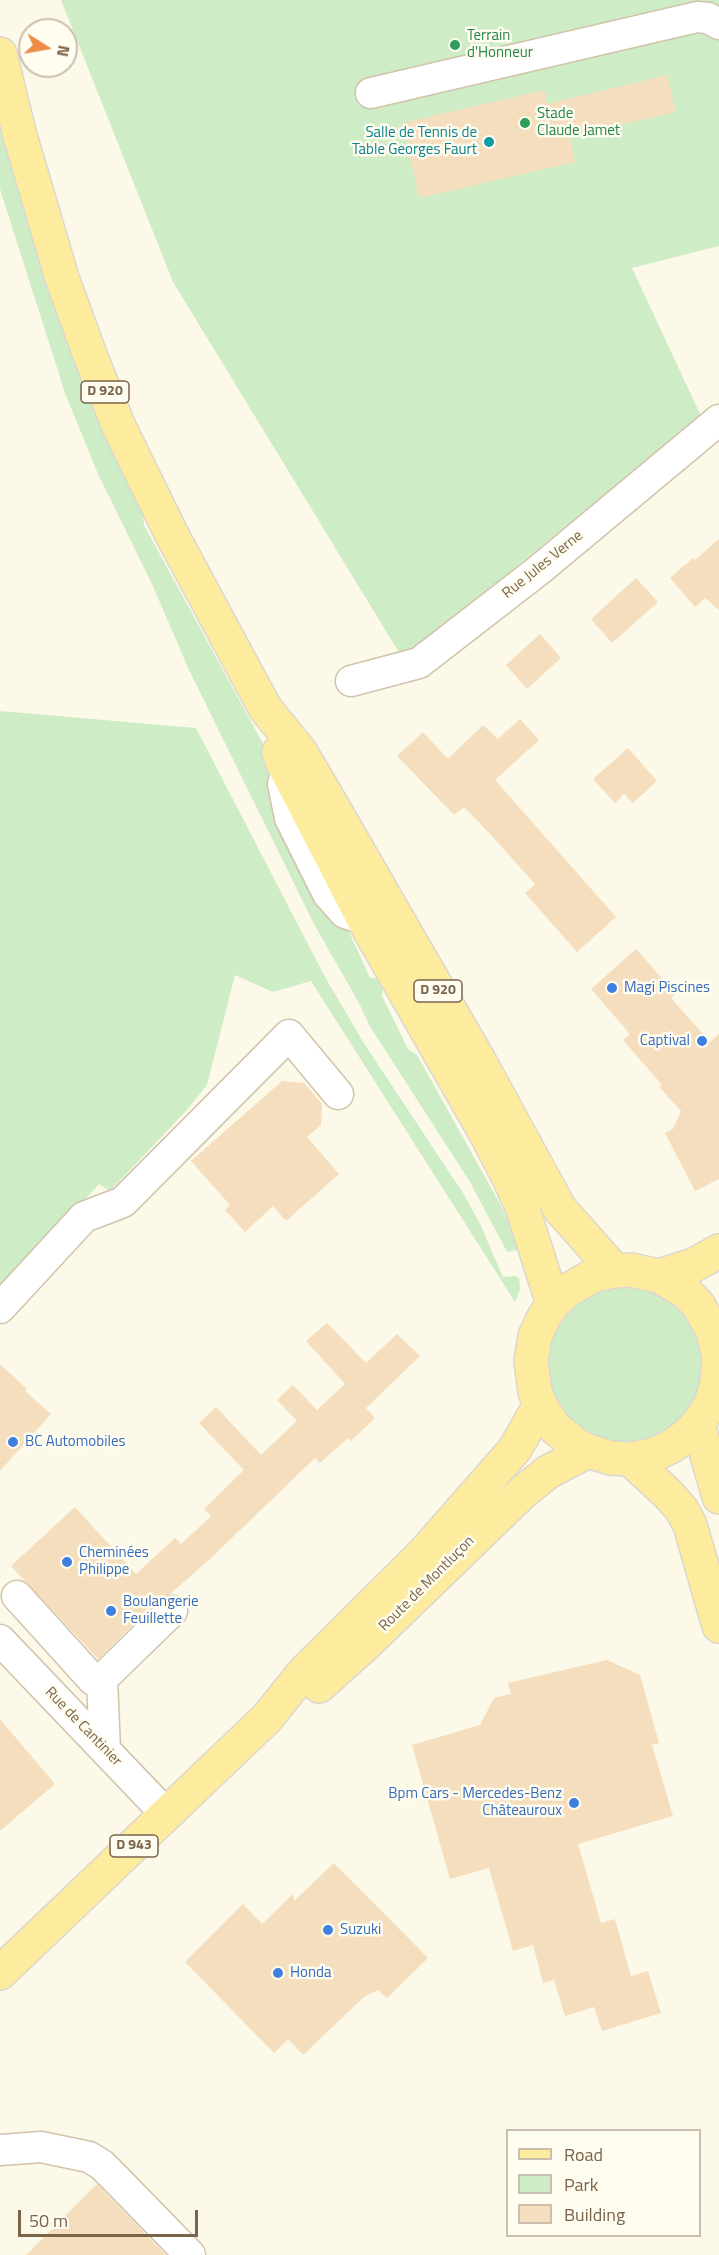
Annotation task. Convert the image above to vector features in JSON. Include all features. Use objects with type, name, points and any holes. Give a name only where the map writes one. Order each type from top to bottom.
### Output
[{"type":"main road","name":"D 920","points":[[0,54],[19,132],[62,278],[120,429],[265,708],[287,771],[364,919],[510,1180],[523,1210],[553,1304]]},
{"type":"main road","name":"D 920","points":[[265,708],[300,751],[481,1064],[560,1209],[615,1271]]},
{"type":"main road","points":[[659,1276],[694,1265],[719,1251]]},
{"type":"main road","points":[[631,1270],[659,1276],[673,1283],[699,1306],[718,1343],[717,1383],[711,1404],[698,1424],[686,1436],[653,1455],[630,1459],[611,1458],[588,1451],[574,1444],[555,1428],[540,1405],[535,1392],[531,1362],[535,1336],[553,1304],[576,1284],[594,1275],[631,1270]]},
{"type":"main road","name":"Route de Montluçon","points":[[0,1973],[267,1718],[304,1672],[423,1554],[515,1449],[540,1405]]},
{"type":"main road","points":[[698,1424],[719,1497]]},
{"type":"main road","name":"Route de Montluçon","points":[[267,1718],[330,1677],[523,1492],[548,1472],[588,1451]]},
{"type":"main road","points":[[630,1459],[669,1495],[682,1510],[690,1525],[719,1626]]},
{"type":"street","points":[[371,93],[697,17],[708,18],[719,24]]},
{"type":"street","name":"Rue Jules Verne","points":[[351,681],[419,663],[539,570],[719,420]]},
{"type":"street","points":[[0,1308],[84,1217],[123,1202],[289,1035],[338,1094]]},
{"type":"street","points":[[17,1596],[97,1679],[105,1750]]},
{"type":"street","points":[[47,1689],[97,1679],[172,1611]]},
{"type":"street","name":"Rue de Cantinier","points":[[0,1641],[167,1815]]},
{"type":"street","points":[[0,2150],[41,2147],[89,2157],[102,2165],[190,2255]]},
{"type":"green space","points":[[61,0],[719,0],[719,246],[632,268],[701,416],[403,659],[173,282],[78,43],[78,18],[68,18]]},
{"type":"green space","points":[[0,108],[22,198],[74,360],[120,468],[143,515],[144,525],[267,751],[370,978],[377,978],[383,986],[382,996],[408,1049],[417,1055],[499,1202],[521,1249],[507,1252],[470,1182],[369,1025],[314,924],[189,670],[152,584],[98,474],[65,393],[0,189]]},
{"type":"green space","points":[[0,711],[196,728],[325,977],[365,1045],[463,1193],[481,1226],[503,1277],[519,1278],[520,1290],[515,1302],[311,981],[273,992],[235,975],[207,1085],[187,1110],[110,1191],[99,1184],[0,1293]]},
{"type":"green space","points":[[594,1275],[687,1293],[717,1383],[653,1455],[555,1428],[535,1336]]},
{"type":"building","name":"Salle de Tennis de Table Georges Faurt","points":[[667,75],[676,112],[570,136],[575,162],[419,198],[403,123],[544,90],[547,104]]},
{"type":"building","points":[[719,539],[719,610],[705,598],[695,607],[670,578]]},
{"type":"building","points":[[636,578],[658,602],[612,643],[591,619]]},
{"type":"building","points":[[540,634],[561,658],[527,689],[506,665]]},
{"type":"building","points":[[520,719],[539,740],[495,780],[616,917],[577,952],[525,893],[535,884],[491,835],[464,807],[454,815],[397,756],[423,732],[448,759],[483,725],[498,739]]},
{"type":"building","points":[[628,748],[657,781],[633,803],[624,794],[615,803],[593,779]]},
{"type":"building","points":[[636,949],[676,994],[671,998],[710,1042],[719,1034],[719,1179],[695,1191],[665,1133],[673,1129],[681,1111],[659,1087],[662,1085],[623,1040],[630,1034],[591,989]]},
{"type":"building","points":[[282,1081],[304,1083],[322,1104],[321,1125],[307,1137],[339,1174],[286,1221],[273,1206],[245,1232],[225,1210],[230,1205],[191,1161]]},
{"type":"building","points":[[327,1323],[366,1363],[397,1334],[420,1356],[366,1408],[375,1418],[351,1441],[348,1438],[320,1463],[315,1458],[210,1559],[170,1594],[160,1599],[98,1659],[11,1566],[75,1507],[136,1574],[175,1538],[181,1544],[211,1516],[204,1509],[244,1470],[199,1423],[216,1407],[261,1455],[297,1421],[277,1400],[293,1385],[317,1410],[345,1384],[306,1341]]},
{"type":"building","name":"BC Automobiles","points":[[0,1364],[51,1414],[0,1471]]},
{"type":"building","points":[[607,1660],[640,1675],[659,1743],[652,1745],[673,1816],[578,1844],[601,1923],[615,1919],[631,1976],[648,1971],[661,2013],[602,2031],[594,2007],[565,2016],[554,1980],[543,1983],[533,1945],[513,1951],[489,1868],[450,1879],[412,1745],[480,1725],[494,1698],[511,1694],[508,1683]]},
{"type":"building","points":[[0,1719],[55,1784],[0,1831]]},
{"type":"building","points":[[334,1863],[428,1958],[387,1998],[378,1990],[364,1997],[303,2055],[288,2039],[274,2053],[185,1962],[243,1904],[262,1924],[293,1894],[294,1901]]},
{"type":"building","points":[[97,2184],[166,2255],[26,2255]]},
{"type":"place","name":"Terrain d'Honneur","points":[[455,45]]},
{"type":"place","name":"Stade Claude Jamet","points":[[525,123]]},
{"type":"place","name":"Salle de Tennis de Table Georges Faurt","points":[[489,142]]},
{"type":"place","name":"Magi Piscines","points":[[612,988]]},
{"type":"place","name":"Captival","points":[[702,1041]]},
{"type":"place","name":"BC Automobiles","points":[[13,1442]]},
{"type":"place","name":"Cheminées Philippe","points":[[67,1562]]},
{"type":"place","name":"Boulangerie Feuillette","points":[[111,1611]]},
{"type":"place","name":"Bpm Cars - Mercedes-Benz Châteauroux","points":[[574,1803]]},
{"type":"place","name":"Suzuki","points":[[328,1930]]},
{"type":"place","name":"Honda","points":[[278,1973]]}]
